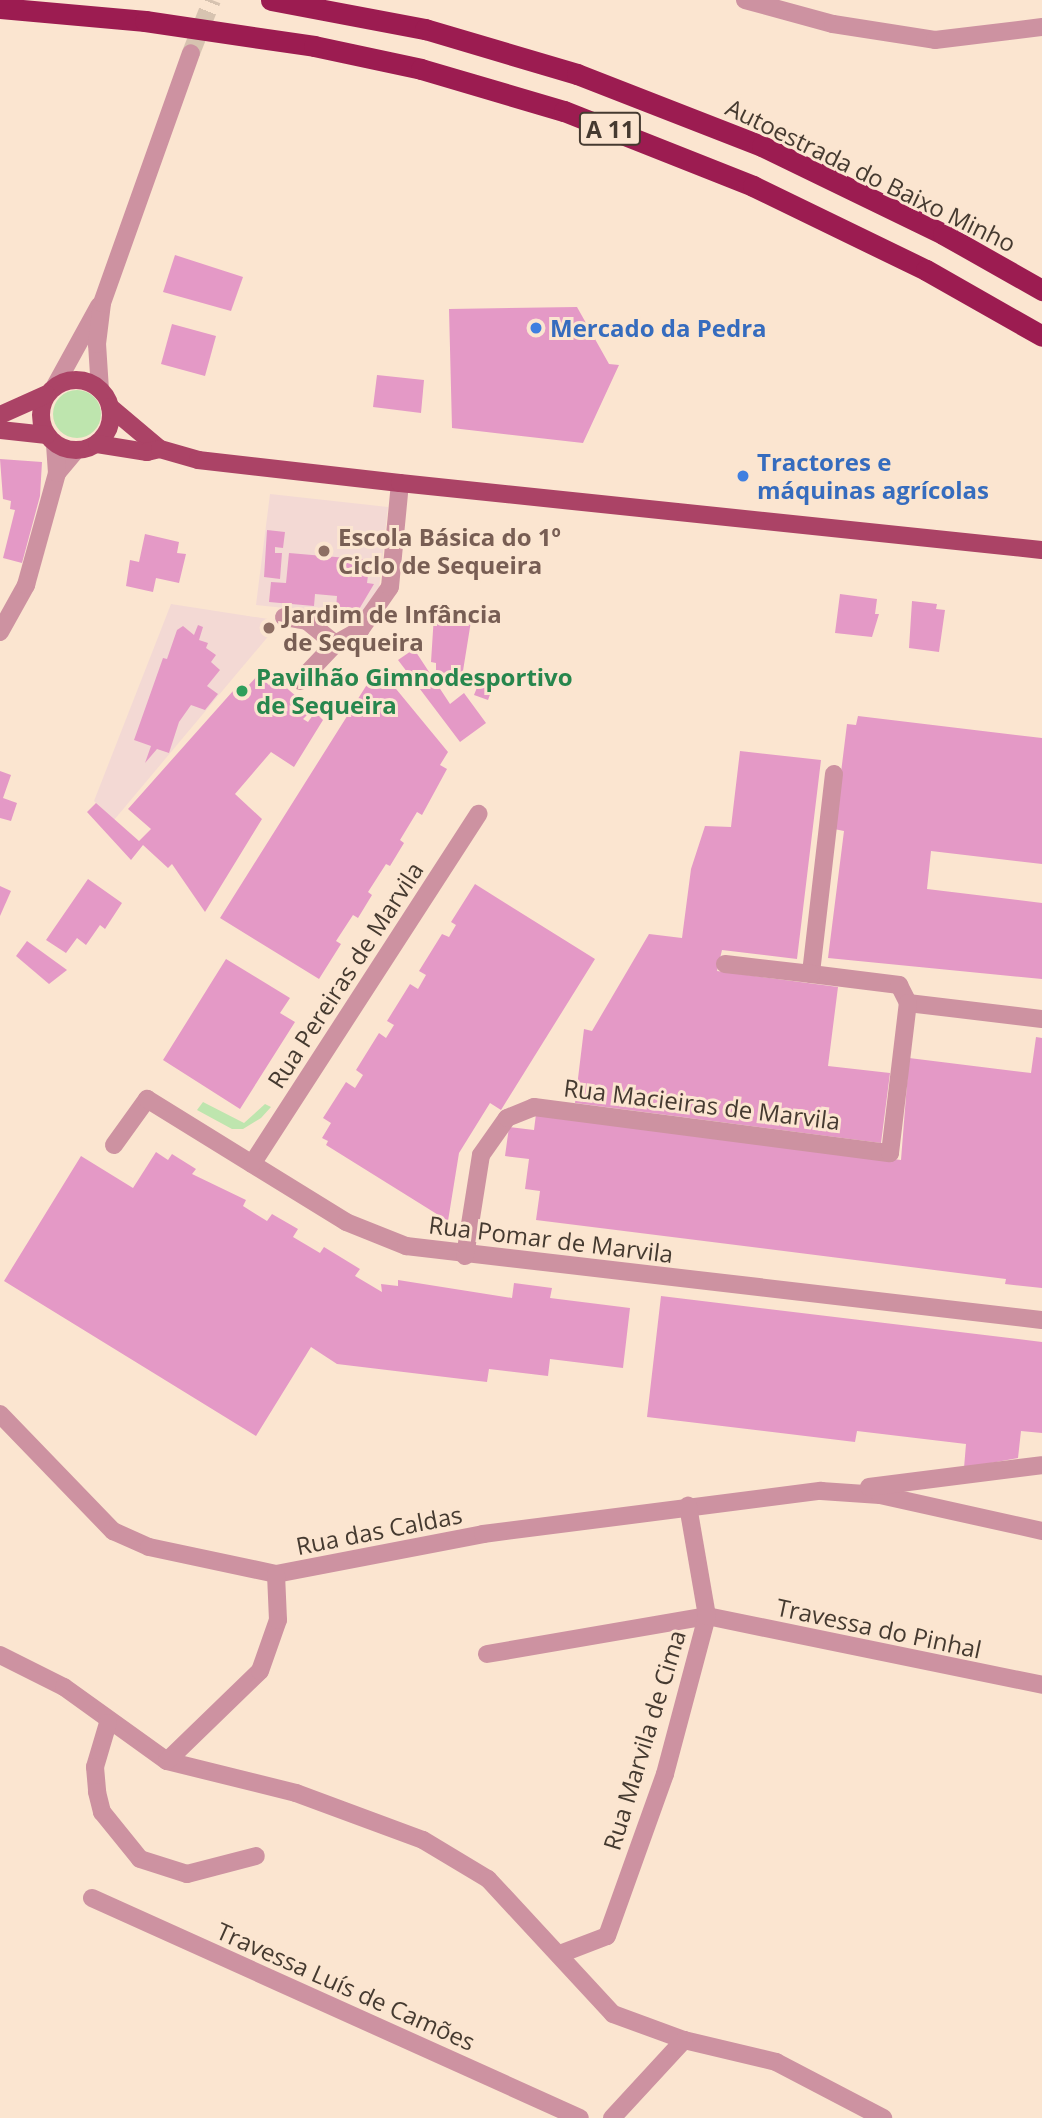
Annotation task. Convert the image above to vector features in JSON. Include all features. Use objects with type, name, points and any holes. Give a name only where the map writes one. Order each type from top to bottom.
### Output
[{"type":"highway","name":"Autoestrada do Baixo Minho","points":[[271,0],[425,29],[577,74],[762,146],[943,234],[1042,289]]},
{"type":"highway","name":"A 11","points":[[0,8],[145,21],[314,46],[421,69],[564,111],[752,186],[926,270],[1042,336]]},
{"type":"main road","points":[[0,415],[75,379],[100,390],[110,407],[160,449],[198,460],[1042,550]]},
{"type":"main road","points":[[51,390],[40,415],[51,439]]},
{"type":"main road","points":[[97,444],[108,430],[110,407]]},
{"type":"main road","points":[[0,430],[51,439],[76,450],[97,444],[147,452],[160,449]]},
{"type":"street","points":[[746,0],[833,24],[935,40],[1042,27]]},
{"type":"street","points":[[51,390],[102,303],[191,53]]},
{"type":"street","points":[[100,390],[97,344],[102,303]]},
{"type":"street","points":[[51,439],[57,473]]},
{"type":"street","points":[[0,632],[26,585],[57,473],[76,450]]},
{"type":"street","points":[[300,681],[335,644],[360,630],[390,587],[400,483]]},
{"type":"street","points":[[284,617],[307,621],[335,644]]},
{"type":"street","points":[[811,974],[834,774]]},
{"type":"street","name":"Rua Pereiras de Marvila","points":[[252,1164],[478,814]]},
{"type":"street","points":[[725,964],[898,985],[908,1003],[1042,1019]]},
{"type":"street","name":"Rua Macieiras de Marvila","points":[[465,1256],[481,1155],[507,1118],[534,1107],[890,1153],[908,1003]]},
{"type":"street","name":"Rua Pomar de Marvila","points":[[114,1145],[147,1099],[346,1222],[406,1247],[465,1256],[1042,1320]]},
{"type":"street","name":"Rua das Caldas","points":[[0,1414],[113,1531],[149,1547],[276,1574],[483,1534],[688,1506],[1035,1467]]},
{"type":"street","points":[[955,1478],[949,1494],[957,1511]]},
{"type":"street","points":[[929,1481],[927,1497],[935,1506]]},
{"type":"street","name":"Rua das Caldas","points":[[821,1491],[869,1494],[1042,1531]]},
{"type":"street","name":"Rua Marvila de Cima","points":[[560,1954],[607,1936],[665,1774],[707,1616],[688,1506]]},
{"type":"street","points":[[166,1761],[260,1671],[278,1620],[276,1574]]},
{"type":"street","points":[[488,1654],[707,1616]]},
{"type":"street","name":"Travessa do Pinhal","points":[[707,1616],[1042,1685]]},
{"type":"street","points":[[0,1655],[64,1686],[108,1723],[166,1761],[296,1793],[423,1840],[488,1879],[613,2014],[684,2040],[776,2063],[884,2118]]},
{"type":"street","points":[[108,1723],[95,1767],[97,1792],[103,1812],[140,1858],[187,1874],[256,1856]]},
{"type":"street","name":"Travessa Luís de Camões","points":[[92,1898],[580,2118]]},
{"type":"street","points":[[612,2118],[684,2040]]},
{"type":"shaded area","name":"Escola Básica do 1º Ciclo de Sequeira","points":[[270,494],[388,507],[379,589],[361,616],[256,605]]},
{"type":"shaded area","points":[[171,604],[281,621],[114,820],[94,801]]},
{"type":"green space","points":[[77,390],[94,397],[101,414],[94,431],[77,438],[60,431],[53,414],[60,397]]},
{"type":"green space","points":[[203,1102],[244,1123],[265,1104],[271,1107],[261,1118],[243,1129],[232,1129],[197,1110]]},
{"type":"building","points":[[175,255],[243,277],[231,311],[163,292]]},
{"type":"building","points":[[577,307],[609,364],[619,365],[583,443],[452,428],[449,309]]},
{"type":"building","points":[[172,324],[216,336],[205,376],[161,364]]},
{"type":"building","points":[[377,375],[424,380],[421,413],[373,407]]},
{"type":"building","points":[[0,459],[42,462],[40,496],[22,563],[3,558],[15,510],[10,509],[11,501],[3,499]]},
{"type":"building","points":[[267,530],[285,532],[283,548],[275,547],[275,553],[282,553],[280,579],[264,577]]},
{"type":"building","points":[[145,534],[179,542],[177,553],[186,554],[179,583],[156,578],[153,592],[126,586],[130,560],[139,562]]},
{"type":"building","points":[[289,553],[370,560],[367,583],[374,584],[358,611],[336,609],[337,596],[315,594],[314,606],[269,602],[271,582],[286,583]]},
{"type":"building","points":[[840,594],[877,599],[875,614],[879,614],[872,637],[835,633]]},
{"type":"building","points":[[912,601],[937,604],[936,609],[945,610],[939,652],[909,648]]},
{"type":"building","points":[[434,615],[472,615],[462,677],[436,676],[436,663],[431,662]]},
{"type":"building","name":"Jardim de Infância de Sequeira","points":[[198,625],[203,627],[199,640],[208,643],[206,648],[216,655],[211,662],[220,670],[207,686],[218,694],[205,710],[191,705],[179,722],[169,753],[157,749],[145,763],[151,746],[134,740],[163,658],[167,659],[177,630],[183,626],[194,635]]},
{"type":"building","points":[[414,649],[450,704],[464,693],[486,723],[460,742],[398,660]]},
{"type":"building","points":[[378,667],[448,752],[440,765],[447,769],[422,815],[417,812],[400,840],[404,843],[390,866],[386,864],[368,892],[372,895],[358,918],[353,915],[336,941],[341,944],[319,979],[220,918]]},
{"type":"building","points":[[484,670],[497,675],[488,700],[474,695]]},
{"type":"building","points":[[258,675],[269,685],[275,678],[312,710],[303,719],[308,722],[315,712],[323,720],[294,767],[271,752],[235,794],[262,819],[205,912],[172,864],[168,868],[143,845],[131,860],[87,812],[96,803],[139,841],[151,829],[128,809],[241,682],[247,687]]},
{"type":"building","points":[[858,716],[1042,738],[1042,864],[931,851],[927,889],[1042,903],[1042,979],[828,958],[844,831],[834,829],[847,724],[856,725]]},
{"type":"building","points":[[740,751],[821,760],[797,959],[722,950],[717,971],[838,987],[828,1066],[890,1073],[881,1143],[575,1103],[584,1029],[592,1031],[649,934],[682,938],[691,869],[705,826],[731,827]]},
{"type":"building","points":[[0,771],[11,775],[3,798],[17,803],[11,821],[0,818]]},
{"type":"building","points":[[88,879],[122,903],[105,929],[100,925],[86,945],[77,938],[66,953],[46,940]]},
{"type":"building","points":[[475,884],[595,959],[501,1110],[490,1103],[459,1153],[448,1221],[326,1145],[328,1141],[322,1138],[331,1123],[323,1118],[346,1082],[355,1088],[363,1075],[356,1070],[379,1033],[386,1038],[394,1025],[387,1021],[410,984],[418,989],[426,975],[419,971],[442,934],[449,937],[456,925],[451,922]]},
{"type":"building","points":[[0,886],[11,891],[0,916]]},
{"type":"building","points":[[27,941],[67,970],[49,984],[16,956]]},
{"type":"building","points":[[226,959],[290,998],[280,1013],[295,1022],[240,1109],[163,1060]]},
{"type":"building","points":[[1036,1037],[1042,1038],[1042,1288],[1005,1284],[1006,1279],[536,1220],[540,1191],[525,1189],[529,1159],[505,1156],[509,1127],[534,1130],[536,1114],[901,1160],[909,1058],[1031,1073]]},
{"type":"building","points":[[156,1152],[168,1160],[172,1154],[196,1169],[192,1174],[246,1200],[243,1206],[267,1221],[272,1214],[298,1229],[293,1237],[320,1253],[324,1247],[360,1269],[355,1276],[382,1292],[381,1284],[398,1286],[398,1280],[512,1298],[514,1283],[552,1288],[550,1298],[630,1308],[623,1368],[550,1359],[548,1376],[489,1369],[487,1382],[337,1364],[311,1347],[256,1436],[4,1281],[81,1156],[133,1188]]},
{"type":"building","points":[[661,1296],[1042,1342],[1042,1433],[1021,1431],[1018,1458],[964,1468],[966,1444],[857,1431],[855,1442],[647,1417]]},
{"type":"tunnel","points":[[191,53],[212,0]]},
{"type":"place","name":"Mercado da Pedra","points":[[536,328]]},
{"type":"place","name":"Tractores e máquinas agrícolas","points":[[743,476]]},
{"type":"place","name":"Escola Básica do 1º Ciclo de Sequeira","points":[[324,551]]},
{"type":"place","name":"Jardim de Infância de Sequeira","points":[[269,628]]},
{"type":"place","name":"Pavilhão Gimnodesportivo de Sequeira","points":[[242,691]]}]
